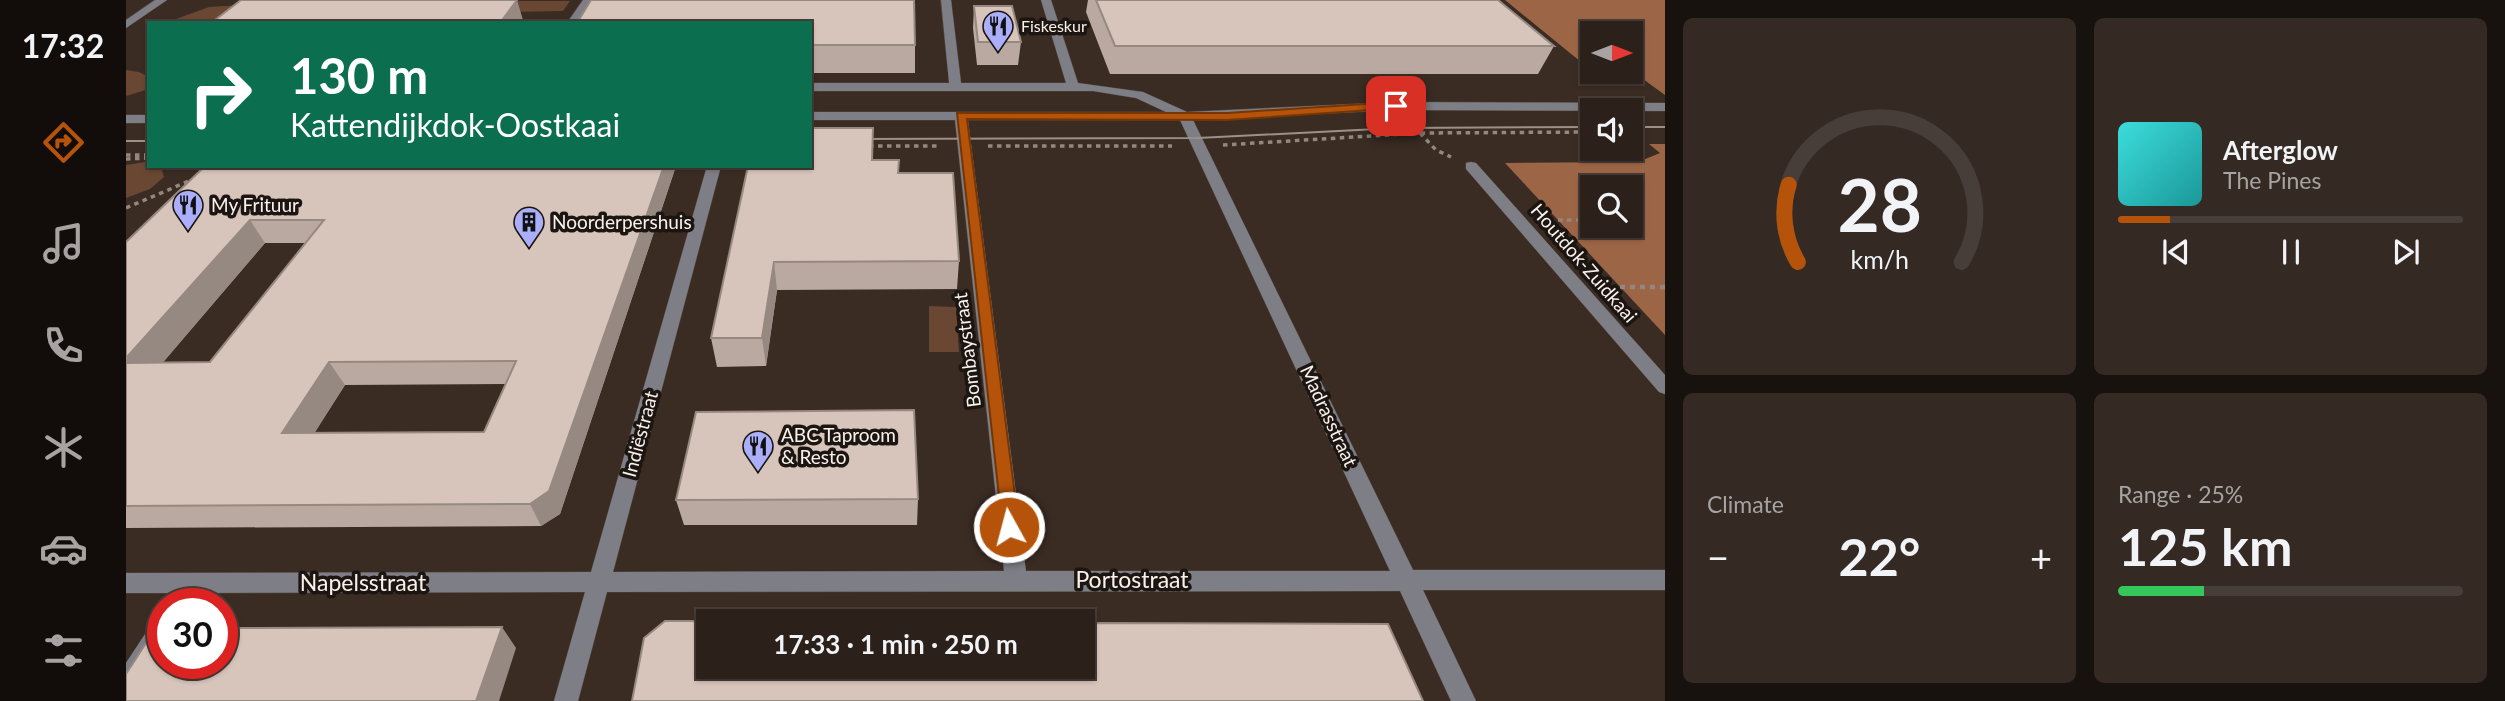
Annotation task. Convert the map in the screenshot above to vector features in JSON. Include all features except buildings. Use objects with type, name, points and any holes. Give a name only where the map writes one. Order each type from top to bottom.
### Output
[{"type":"street","points":[[126,25],[162,0]]},
{"type":"street","points":[[573,21],[588,0]]},
{"type":"street","points":[[946,0],[955,87]]},
{"type":"street","points":[[1046,0],[1073,87]]},
{"type":"street","points":[[812,87],[1116,89],[1139,95],[1194,131]]},
{"type":"street","points":[[812,116],[961,115],[1194,131],[1396,106],[1665,107]]},
{"type":"street","name":"Bombaystraat","points":[[961,115],[1016,580]]},
{"type":"street","points":[[126,119],[147,119]]},
{"type":"street","name":"Madrasstraat","points":[[1194,131],[1464,701]]},
{"type":"street","name":"Houtdok-Zuidkaai","points":[[1471,166],[1665,387]]},
{"type":"street","name":"Indiëstraat","points":[[566,701],[713,168]]},
{"type":"street","name":"Portostraat","points":[[599,582],[1665,580]]},
{"type":"street","name":"Napelsstraat","points":[[126,583],[599,582]]},
{"type":"street","points":[[188,588],[191,583]]},
{"type":"street","points":[[126,684],[147,652]]},
{"type":"path","points":[[1396,106],[1436,150],[1471,166]]},
{"type":"path","points":[[864,146],[964,146],[1194,131],[1420,134],[1580,132]]},
{"type":"path","points":[[126,157],[147,156]]},
{"type":"path","points":[[126,208],[208,172]]},
{"type":"path","points":[[1558,220],[1580,220]]},
{"type":"path","points":[[1620,287],[1665,287]]},
{"type":"shaded area","points":[[1505,0],[1665,0],[1665,95],[1643,79],[1643,21],[1580,21],[1580,61]]},
{"type":"shaded area","points":[[511,1],[570,1],[563,11],[503,12]]},
{"type":"shaded area","points":[[242,5],[230,21],[170,21],[209,7]]},
{"type":"shaded area","points":[[126,70],[147,76],[147,90],[126,96]]},
{"type":"shaded area","points":[[1649,144],[1665,144],[1665,335],[1505,163],[1643,160],[1660,153]]},
{"type":"shaded area","points":[[145,162],[147,168],[161,168],[164,177],[150,189],[126,198],[126,165]]},
{"type":"shaded area","points":[[929,306],[956,307],[959,352],[929,352]]},
{"type":"tram line","points":[[856,139],[1198,138],[1397,128],[1580,127]]},
{"type":"tram line","points":[[1643,127],[1665,127]]},
{"type":"tram line","points":[[126,141],[147,141]]},
{"type":"place","name":"Fiskeskur","points":[[998,53]]},
{"type":"place","name":"My Frituur","points":[[188,232]]},
{"type":"place","name":"Noorderpershuis","points":[[529,249]]},
{"type":"place","name":"ABC Taproom & Resto","points":[[758,473]]},
{"type":"route","points":[[1009,527],[961,115],[1227,116],[1396,106]]}]
